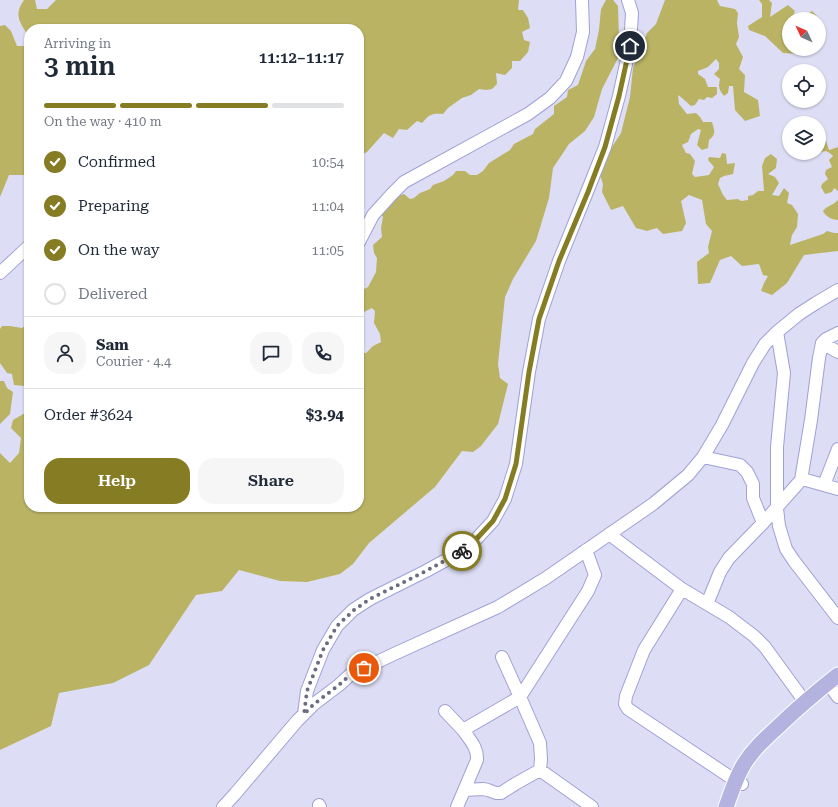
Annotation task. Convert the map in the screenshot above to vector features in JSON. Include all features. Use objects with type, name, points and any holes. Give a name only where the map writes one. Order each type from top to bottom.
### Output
[{"type":"main road","points":[[734,807],[744,764],[756,748],[805,702],[838,674]]},
{"type":"main road","points":[[726,807],[739,782],[766,747],[836,690]]},
{"type":"street","points":[[364,232],[373,215],[404,182],[528,114],[550,98],[566,81],[577,57],[583,32],[582,0]]},
{"type":"street","points":[[304,714],[307,691],[323,650],[337,626],[354,610],[370,599],[468,548],[493,521],[505,499],[516,464],[529,372],[539,319],[559,261],[605,147],[619,96],[630,46],[632,13],[628,0]]},
{"type":"street","points":[[0,272],[24,250]]},
{"type":"street","points":[[223,807],[304,714],[350,675],[498,607],[546,578],[659,500],[688,475],[703,457],[722,425],[753,362],[765,344],[777,332],[800,314],[838,290]]},
{"type":"street","points":[[777,332],[784,373],[777,447],[777,508],[779,526],[786,549],[838,618]]},
{"type":"street","points":[[707,604],[720,572],[729,558],[777,508],[801,480],[822,343],[826,339],[838,334]]},
{"type":"street","points":[[822,343],[838,352]]},
{"type":"street","points":[[824,485],[838,449]]},
{"type":"street","points":[[703,457],[740,465],[747,472],[753,484],[753,498],[763,523]]},
{"type":"street","points":[[801,480],[838,489]]},
{"type":"street","points":[[609,534],[682,589],[728,617],[754,636],[765,647],[805,702]]},
{"type":"street","points":[[463,730],[520,697],[588,591],[596,575],[586,550]]},
{"type":"street","points":[[682,589],[644,650],[626,696],[625,704],[628,709],[739,782]]},
{"type":"street","points":[[502,657],[540,744],[540,770]]},
{"type":"street","points":[[445,711],[463,730],[475,748],[477,754],[477,760],[457,807]]},
{"type":"street","points":[[465,790],[483,789],[501,794],[514,784],[540,770]]},
{"type":"street","points":[[540,770],[592,807]]},
{"type":"shaded area","points":[[24,0],[35,0],[37,9],[47,9],[56,0],[519,0],[518,10],[523,10],[528,18],[530,28],[522,32],[524,40],[530,42],[528,52],[520,61],[512,61],[512,68],[505,75],[496,73],[497,84],[492,89],[479,89],[471,95],[462,98],[448,108],[443,114],[431,115],[422,123],[417,121],[407,130],[399,129],[393,138],[384,133],[364,154],[364,24],[24,24],[24,29],[18,13]]},
{"type":"shaded area","points":[[606,0],[613,0],[618,6],[618,58],[602,89],[594,117],[585,131],[569,144],[553,168],[549,198],[536,241],[513,279],[505,297],[498,364],[500,378],[508,384],[498,424],[481,446],[473,452],[462,451],[435,487],[369,543],[353,564],[340,574],[307,582],[280,581],[239,570],[222,591],[196,595],[149,665],[113,683],[59,693],[51,726],[0,750],[0,453],[10,463],[19,453],[21,438],[11,428],[13,420],[24,414],[24,512],[364,512],[364,353],[381,342],[380,334],[374,323],[375,311],[372,308],[364,312],[364,289],[368,287],[376,272],[377,258],[374,253],[373,245],[382,237],[381,228],[383,217],[381,214],[397,196],[404,194],[410,199],[414,198],[420,193],[430,189],[433,185],[444,181],[456,171],[465,171],[470,175],[477,175],[483,171],[489,163],[510,150],[514,144],[533,134],[535,129],[554,114],[554,106],[567,97],[568,90],[578,85],[586,61],[595,49],[601,9]]},
{"type":"shaded area","points":[[665,0],[717,0],[720,6],[735,9],[738,13],[737,23],[739,37],[736,44],[743,57],[739,69],[745,75],[744,92],[758,100],[760,116],[745,121],[735,110],[733,86],[729,86],[728,93],[724,96],[720,90],[720,79],[714,74],[719,69],[719,63],[716,59],[708,67],[698,71],[698,74],[705,79],[708,87],[717,87],[717,94],[712,98],[707,97],[704,100],[699,99],[695,105],[691,106],[678,95],[679,104],[687,114],[696,113],[703,122],[712,122],[714,130],[713,136],[709,140],[708,148],[702,150],[697,145],[701,130],[698,129],[691,134],[688,142],[682,145],[686,153],[690,154],[695,161],[692,174],[695,177],[709,175],[714,167],[708,160],[709,157],[720,158],[722,153],[726,154],[727,164],[735,163],[733,174],[720,178],[718,184],[723,195],[727,200],[748,200],[748,196],[753,195],[758,191],[764,191],[762,166],[765,158],[771,154],[777,159],[776,168],[768,174],[775,177],[779,183],[772,195],[779,196],[784,188],[789,193],[787,203],[792,205],[798,214],[797,227],[792,235],[790,245],[823,234],[827,231],[838,233],[838,251],[804,255],[787,283],[772,295],[761,291],[768,276],[763,275],[759,264],[742,266],[731,256],[720,260],[710,283],[698,284],[697,262],[709,253],[708,247],[712,231],[706,224],[702,200],[689,195],[681,201],[686,223],[682,231],[663,234],[657,228],[647,231],[636,228],[623,206],[611,210],[602,192],[603,184],[600,175],[610,150],[621,133],[630,97],[633,68],[647,33],[656,24]]},
{"type":"shaded area","points":[[759,0],[769,0],[772,3],[770,17],[788,5],[795,11],[782,12],[782,52],[765,36],[749,30],[748,26],[762,17],[762,4]]},
{"type":"shaded area","points":[[5,25],[11,31],[17,46],[24,46],[24,175],[9,175],[0,197],[0,26]]},
{"type":"shaded area","points":[[826,141],[829,150],[838,147],[838,191],[834,188],[832,192],[825,194],[821,187],[822,184],[828,179],[825,174],[826,170],[832,167],[829,160],[833,156],[826,151]]},
{"type":"shaded area","points":[[838,200],[838,220],[825,215],[823,211]]},
{"type":"shaded area","points":[[2,326],[22,328],[24,327],[24,386],[14,385],[12,374],[7,373],[0,363],[0,329]]},
{"type":"shaded area","points":[[0,381],[4,381],[7,388],[13,392],[10,414],[0,424]]},
{"type":"way so far","points":[[364,668],[350,675],[304,714],[307,691],[323,650],[337,626],[354,610],[370,599],[462,551]]},
{"type":"route","points":[[462,551],[468,548],[493,521],[505,499],[516,464],[529,372],[539,319],[559,261],[605,147],[619,96],[630,46]]}]
